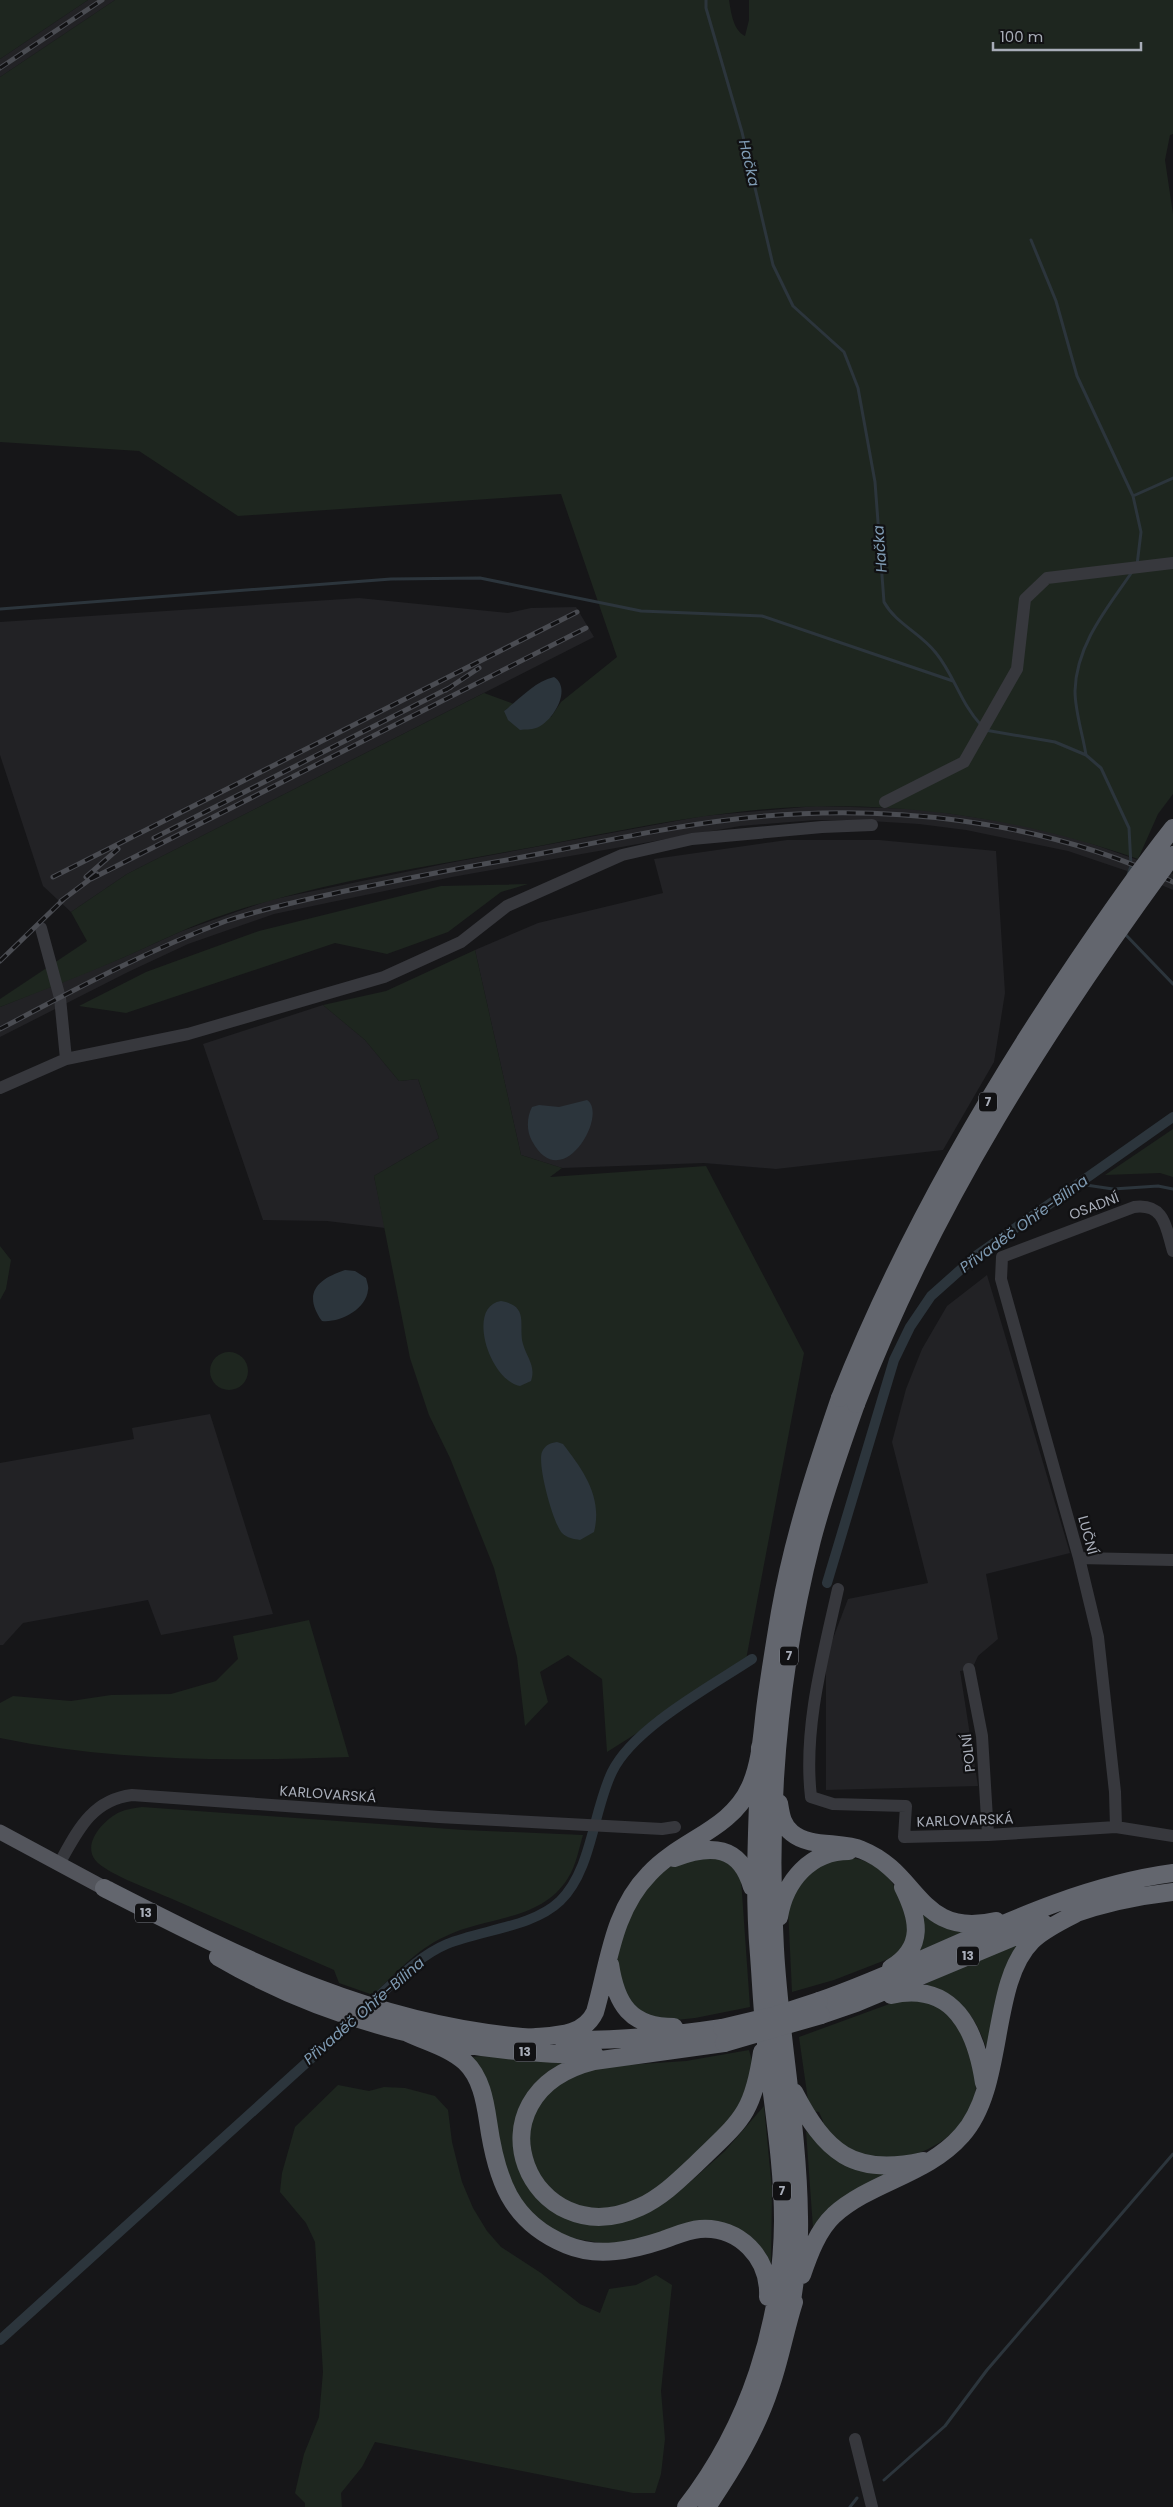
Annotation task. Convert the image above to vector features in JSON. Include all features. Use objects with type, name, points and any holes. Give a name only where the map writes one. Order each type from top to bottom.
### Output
[{"type":"highway","name":"7","points":[[707,2507],[741,2454],[770,2389],[790,2314],[798,2266],[800,2219],[798,2171],[775,1950],[772,1824],[775,1772],[781,1706],[800,1595],[848,1401],[873,1318],[954,1159],[1046,1007],[1110,913],[1173,828]]},
{"type":"highway","name":"7","points":[[686,2507],[720,2456],[741,2417],[765,2347],[780,2268],[783,2222],[776,2116],[765,2035],[755,1897],[760,1747],[784,1591],[808,1494],[848,1401],[969,1166],[1060,1015],[1173,855]]},
{"type":"highway","points":[[527,2038],[573,2032],[589,2022],[595,2012],[622,1913],[630,1897],[648,1874],[676,1849],[721,1823],[738,1808],[753,1779],[760,1747]]},
{"type":"highway","points":[[775,1772],[781,1817],[793,1834],[804,1840],[848,1845],[880,1860],[931,1911],[946,1920],[961,1924],[978,1924],[1029,1913]]},
{"type":"highway","points":[[648,1874],[669,1860],[693,1851],[722,1850],[736,1858],[745,1867],[755,1897]]},
{"type":"highway","points":[[775,1950],[784,1896],[800,1871],[816,1859],[834,1852],[854,1851],[880,1860],[899,1880],[909,1901],[915,1925],[915,1941],[909,1954],[859,1995]]},
{"type":"highway","name":"13","points":[[859,1995],[1029,1913],[1103,1886],[1173,1873]]},
{"type":"highway","name":"13","points":[[104,1888],[258,1979],[321,1998],[380,2011],[417,2032],[486,2048],[561,2054],[634,2054],[680,2050],[773,2016],[820,2008],[859,1995],[1080,1911],[1136,1896],[1173,1892]]},
{"type":"highway","points":[[790,2314],[815,2242],[833,2216],[849,2204],[918,2170],[938,2157],[963,2135],[977,2110],[994,2060],[1008,1987],[1020,1956],[1032,1941],[1080,1911]]},
{"type":"highway","points":[[609,1957],[615,1993],[622,2004],[642,2021],[666,2027],[723,2035]]},
{"type":"highway","points":[[859,1995],[910,1992],[928,1994],[944,2001],[956,2011],[971,2031],[980,2054],[985,2088]]},
{"type":"highway","points":[[417,2032],[454,2054],[466,2063],[474,2073],[485,2104],[494,2157],[507,2194],[518,2211],[548,2236],[568,2246],[607,2252],[646,2246],[699,2229],[727,2233],[745,2242],[759,2258],[767,2276],[769,2288],[765,2347]]},
{"type":"highway","name":"13","points":[[417,2032],[483,2033],[527,2038],[616,2040],[723,2035]]},
{"type":"highway","points":[[634,2054],[594,2061],[561,2072],[544,2085],[527,2112],[522,2143],[528,2170],[542,2193],[569,2211],[602,2217],[623,2213],[640,2207],[662,2194],[686,2174],[740,2122],[748,2109],[754,2094],[765,2035]]},
{"type":"highway","points":[[788,2081],[809,2121],[819,2134],[844,2155],[866,2164],[885,2167],[938,2157]]},
{"type":"main road","name":"13","points":[[0,1832],[104,1888]]},
{"type":"street","points":[[885,802],[964,762],[1017,669],[1025,599],[1047,578],[1173,564]]},
{"type":"street","points":[[0,1088],[66,1059],[188,1034],[384,978],[461,942],[507,906],[622,855],[692,839],[822,827],[872,825]]},
{"type":"street","points":[[41,928],[47,958],[60,998],[66,1059]]},
{"type":"street","name":"OSADNÍ","points":[[1002,1257],[1134,1207],[1144,1206],[1154,1209],[1164,1219],[1173,1251]]},
{"type":"street","name":"LUČNÍ","points":[[1002,1257],[1001,1279],[1079,1558],[1098,1637],[1115,1792],[1116,1827]]},
{"type":"street","points":[[1079,1558],[1173,1560]]},
{"type":"street","name":"KARLOVARSKÁ","points":[[838,1589],[816,1699],[808,1776],[811,1797],[833,1804],[906,1806],[904,1837],[988,1835],[1116,1827],[1173,1836]]},
{"type":"street","name":"POLNÍ","points":[[969,1669],[982,1736],[988,1835]]},
{"type":"street","name":"KARLOVARSKÁ","points":[[59,1864],[82,1822],[94,1810],[115,1798],[132,1795],[438,1817],[662,1829],[675,1827]]},
{"type":"street","points":[[856,2439],[872,2507]]},
{"type":"shaded area","points":[[0,0],[88,0],[0,59]]},
{"type":"shaded area","points":[[88,0],[115,0],[0,77],[0,59]]},
{"type":"shaded area","points":[[115,0],[729,0],[735,25],[745,36],[749,20],[749,0],[1173,0],[1173,134],[1170,135],[1165,160],[1173,214],[1173,794],[1158,814],[1138,859],[1040,830],[991,820],[941,813],[840,806],[789,808],[710,815],[404,870],[263,902],[201,923],[105,965],[0,1007],[0,999],[87,941],[71,912],[127,874],[484,693],[514,704],[504,711],[551,717],[561,702],[617,657],[561,494],[238,516],[139,451],[0,442],[0,77]]},
{"type":"shaded area","points":[[359,598],[508,613],[531,608],[576,607],[594,637],[127,874],[71,912],[43,886],[0,755],[0,622]]},
{"type":"shaded area","points":[[554,677],[559,682],[561,697],[554,713],[548,720],[536,728],[520,730],[508,720],[504,711],[534,686]]},
{"type":"shaded area","points":[[816,806],[920,809],[1019,824],[1073,837],[1163,869],[1173,874],[1173,890],[1133,873],[1068,851],[966,830],[919,824],[853,820],[816,820],[740,826],[452,877],[274,914],[188,944],[128,972],[0,1037],[0,1007],[122,958],[182,931],[270,900],[449,863],[703,816]]},
{"type":"shaded area","points":[[787,840],[879,840],[996,851],[1005,993],[994,1062],[943,1150],[776,1169],[704,1163],[562,1168],[521,1155],[475,950],[538,923],[663,893],[654,859]]},
{"type":"shaded area","points":[[528,884],[501,892],[448,932],[387,954],[335,943],[126,1013],[79,1006],[146,972],[259,931],[441,886]]},
{"type":"shaded area","points":[[475,950],[521,1155],[562,1168],[550,1177],[706,1166],[804,1353],[745,1665],[607,1752],[602,1679],[568,1655],[540,1672],[548,1702],[525,1726],[517,1657],[494,1568],[450,1458],[429,1415],[410,1358],[374,1176],[439,1138],[418,1079],[399,1081],[365,1040],[323,1005],[386,991]]},
{"type":"shaded area","points":[[323,1005],[365,1040],[399,1081],[418,1079],[439,1138],[374,1176],[385,1228],[327,1221],[263,1220],[203,1044]]},
{"type":"shaded area","points":[[587,1100],[592,1108],[592,1120],[587,1134],[579,1147],[568,1156],[556,1160],[544,1156],[532,1141],[528,1128],[528,1119],[532,1107],[539,1105],[559,1107]]},
{"type":"shaded area","points":[[1173,1129],[1173,1177],[1160,1173],[1105,1175]]},
{"type":"shaded area","points":[[0,1246],[11,1260],[6,1289],[0,1300]]},
{"type":"shaded area","points":[[345,1270],[355,1271],[366,1278],[368,1287],[366,1297],[362,1304],[351,1314],[336,1320],[322,1321],[313,1302],[316,1288],[327,1278]]},
{"type":"shaded area","points":[[987,1275],[1070,1553],[986,1574],[998,1639],[978,1656],[972,1669],[960,1671],[978,1786],[826,1790],[826,1657],[848,1599],[928,1583],[892,1442],[906,1389],[922,1349],[947,1306]]},
{"type":"shaded area","points":[[501,1301],[516,1307],[521,1317],[523,1344],[530,1362],[532,1376],[531,1381],[520,1386],[509,1381],[499,1371],[491,1358],[486,1343],[483,1329],[485,1316],[490,1306]]},
{"type":"shaded area","points":[[229,1352],[242,1358],[248,1371],[242,1384],[229,1390],[216,1384],[210,1371],[216,1358]]},
{"type":"shaded area","points":[[210,1414],[273,1614],[161,1635],[148,1600],[23,1623],[3,1645],[0,1645],[0,1463],[134,1439],[132,1428]]},
{"type":"shaded area","points":[[557,1442],[563,1444],[584,1474],[596,1507],[594,1532],[580,1540],[568,1537],[562,1533],[554,1518],[547,1493],[542,1468],[542,1452],[548,1445]]},
{"type":"shaded area","points":[[309,1620],[349,1757],[218,1759],[131,1756],[87,1752],[0,1738],[0,1703],[13,1696],[71,1701],[111,1695],[171,1694],[216,1681],[238,1659],[233,1636]]},
{"type":"shaded area","points":[[142,1807],[464,1830],[583,1835],[571,1873],[557,1892],[543,1903],[511,1916],[460,1930],[434,1942],[406,1963],[373,1995],[339,1983],[334,1970],[104,1868],[93,1856],[91,1849],[92,1841],[96,1834],[107,1821],[120,1812]]},
{"type":"shaded area","points":[[705,1856],[728,1861],[741,1879],[750,2007],[695,2018],[666,2021],[645,2015],[627,2000],[615,1958],[636,1901],[662,1872],[672,1866]]},
{"type":"shaded area","points":[[853,1858],[882,1869],[893,1884],[902,1904],[908,1926],[908,1939],[896,1956],[834,1980],[792,1992],[788,1908],[805,1876],[828,1862]]},
{"type":"shaded area","points":[[916,1903],[970,1930],[915,1955]]},
{"type":"shaded area","points":[[1023,1940],[1010,1958],[1002,1981],[987,2050],[977,2026],[965,2009],[948,1995],[925,1984]]},
{"type":"shaded area","points":[[911,1998],[940,2006],[966,2034],[976,2080],[974,2098],[965,2117],[953,2132],[936,2145],[918,2153],[898,2158],[877,2158],[857,2154],[839,2144],[823,2128],[823,2121],[819,2112],[814,2111],[808,2100],[799,2037],[903,1999]]},
{"type":"shaded area","points":[[749,2050],[754,2068],[743,2106],[682,2170],[638,2202],[591,2211],[554,2195],[531,2163],[529,2123],[548,2089],[596,2067],[686,2061]]},
{"type":"shaded area","points":[[481,2056],[568,2063],[549,2073],[532,2090],[525,2177],[602,2223],[629,2219],[662,2204],[725,2151],[764,2106],[772,2190],[771,2264],[766,2254],[750,2236],[729,2225],[607,2244],[571,2238],[552,2229],[524,2206],[507,2174],[472,2057]]},
{"type":"shaded area","points":[[338,2085],[369,2091],[384,2087],[405,2088],[435,2096],[448,2110],[452,2142],[462,2182],[473,2208],[487,2231],[501,2247],[541,2273],[580,2304],[600,2313],[609,2289],[636,2285],[656,2275],[672,2285],[661,2391],[665,2439],[661,2474],[655,2493],[633,2493],[375,2442],[362,2467],[341,2493],[342,2507],[305,2507],[305,2503],[295,2493],[304,2454],[319,2417],[323,2372],[315,2242],[306,2223],[280,2192],[282,2173],[295,2127]]},
{"type":"shaded area","points":[[806,2131],[828,2152],[892,2174],[813,2228]]},
{"type":"waterway","name":"Hačka","points":[[706,0],[706,8],[742,132],[773,265],[793,306],[844,352],[858,388],[875,482],[884,602],[902,623],[936,653],[968,708],[981,725]]},
{"type":"waterway","points":[[1031,240],[1056,301],[1077,376],[1133,496]]},
{"type":"waterway","points":[[1137,565],[1141,532],[1133,496],[1173,478]]},
{"type":"waterway","points":[[1086,755],[1075,699],[1077,674],[1081,658],[1094,628],[1132,572]]},
{"type":"waterway","points":[[0,609],[391,579],[480,578],[641,611],[762,616],[953,681]]},
{"type":"waterway","name":"Hačka","points":[[985,730],[1055,742],[1086,755],[1101,768],[1129,828],[1131,866],[1128,875]]},
{"type":"waterway","name":"Hačka","points":[[1124,933],[1173,984]]},
{"type":"waterway","name":"Přivaděč Ohře-Bílina","points":[[827,1583],[894,1360],[910,1327],[931,1296],[977,1255],[1173,1117]]},
{"type":"waterway","points":[[1079,1184],[1113,1189],[1158,1186],[1173,1189]]},
{"type":"waterway","name":"Přivaděč Ohře-Bílina","points":[[367,2007],[425,1956],[461,1939],[536,1917],[560,1901],[571,1888],[586,1857],[606,1787],[612,1772],[622,1756],[637,1740],[674,1709],[752,1659]]},
{"type":"waterway","name":"Přivaděč Ohře-Bílina","points":[[0,2340],[357,2017]]},
{"type":"waterway","points":[[884,2480],[945,2426],[987,2370],[1173,2154]]},
{"type":"waterway","points":[[850,2507],[857,2498]]},
{"type":"railway","points":[[0,68],[102,0]]},
{"type":"railway","points":[[53,877],[577,612]]},
{"type":"railway","points":[[91,879],[586,628]]},
{"type":"railway","points":[[446,690],[479,668]]},
{"type":"railway","points":[[154,838],[451,687]]},
{"type":"railway","points":[[0,1029],[83,985],[168,945],[197,932],[255,912],[426,875],[650,832],[736,819],[791,814],[847,813],[903,815],[959,821],[1015,830],[1069,843],[1122,861],[1173,882]]},
{"type":"railway","points":[[86,877],[118,849]]},
{"type":"railway","points":[[61,901],[97,874]]},
{"type":"railway","points":[[0,961],[65,898]]}]
